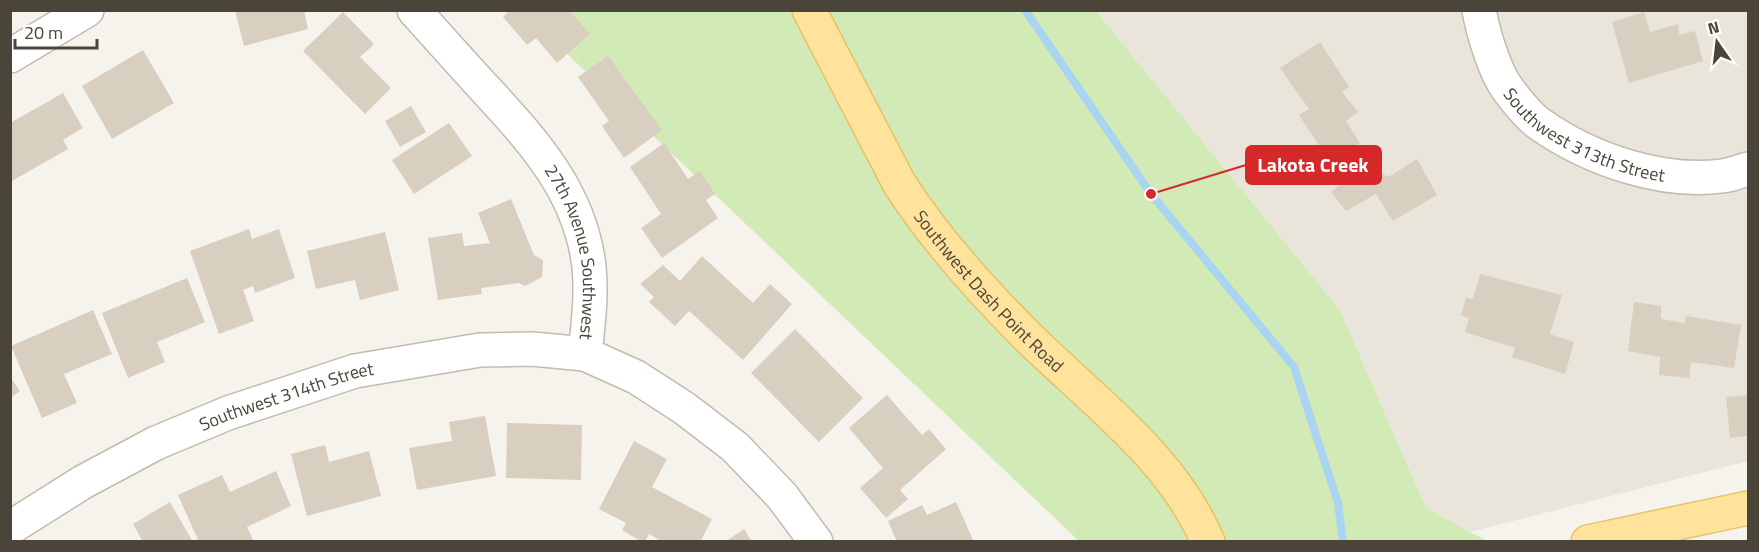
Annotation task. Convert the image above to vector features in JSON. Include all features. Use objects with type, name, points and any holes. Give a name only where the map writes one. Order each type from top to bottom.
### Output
[{"type":"main road","name":"Southwest Dash Point Road","points":[[809,10],[899,183],[915,208],[963,266],[1024,333],[1154,460],[1197,519],[1208,542]]},
{"type":"main road","points":[[1588,542],[1749,508]]},
{"type":"street","points":[[10,56],[87,10]]},
{"type":"street","name":"27th Avenue Southwest","points":[[414,10],[528,135],[565,188],[583,234],[589,265],[591,295],[585,354],[636,377],[684,408],[735,447],[782,496],[816,542]]},
{"type":"street","name":"Southwest 313th Street","points":[[1479,10],[1484,36],[1506,87],[1539,124],[1588,152],[1628,167],[1675,176],[1722,176],[1749,169]]},
{"type":"street","name":"Southwest 314th Street","points":[[10,528],[83,482],[156,443],[228,412],[355,371],[480,350],[532,349],[585,354]]},
{"type":"shaded area","points":[[1096,11],[1748,11],[1748,461],[1470,532],[1426,508],[1340,310]]},
{"type":"green space","points":[[522,11],[1096,11],[1340,310],[1426,508],[1487,541],[1079,541]]},
{"type":"building","points":[[235,10],[304,10],[308,29],[244,46]]},
{"type":"building","points":[[510,10],[569,10],[590,34],[557,63],[536,38],[527,45],[503,17]]},
{"type":"building","points":[[343,12],[374,44],[360,57],[391,88],[365,114],[303,51]]},
{"type":"building","points":[[1644,12],[1650,32],[1678,24],[1679,35],[1695,31],[1703,61],[1629,83],[1612,22]]},
{"type":"building","points":[[1320,42],[1349,87],[1342,92],[1358,112],[1346,121],[1360,143],[1330,162],[1299,115],[1309,109],[1280,68]]},
{"type":"building","points":[[143,50],[174,103],[112,139],[82,86]]},
{"type":"building","points":[[608,56],[662,130],[624,158],[602,126],[609,121],[578,77]]},
{"type":"building","points":[[63,93],[83,128],[63,140],[68,149],[10,182],[10,123]]},
{"type":"building","points":[[411,106],[426,132],[400,147],[385,121]]},
{"type":"building","points":[[449,123],[472,156],[414,194],[392,160]]},
{"type":"building","points":[[664,143],[688,179],[700,171],[715,194],[706,200],[718,218],[662,258],[641,228],[661,214],[630,167]]},
{"type":"building","points":[[1417,159],[1437,195],[1393,221],[1376,194],[1346,211],[1331,192],[1364,166],[1389,177]]},
{"type":"building","points":[[511,199],[534,255],[543,260],[542,277],[525,286],[519,283],[481,288],[482,294],[438,300],[428,238],[462,233],[464,246],[490,243],[478,213]]},
{"type":"building","points":[[249,229],[252,239],[279,229],[295,278],[255,293],[253,286],[243,290],[254,321],[219,334],[190,251]]},
{"type":"building","points":[[385,232],[399,290],[360,300],[355,280],[316,289],[307,251]]},
{"type":"building","points":[[702,256],[753,303],[770,284],[792,304],[743,360],[689,311],[675,326],[649,302],[654,297],[640,284],[663,265],[680,281]]},
{"type":"building","points":[[1480,274],[1562,295],[1550,334],[1574,342],[1565,374],[1512,357],[1515,348],[1465,332],[1469,318],[1461,315],[1466,298],[1473,299]]},
{"type":"building","points":[[187,278],[205,322],[157,342],[165,362],[128,378],[102,313]]},
{"type":"building","points":[[1634,302],[1661,306],[1661,319],[1685,323],[1686,316],[1741,325],[1734,368],[1691,362],[1689,378],[1659,375],[1660,357],[1628,351]]},
{"type":"building","points":[[93,310],[112,354],[64,374],[77,403],[42,418],[11,346]]},
{"type":"building","points":[[795,329],[863,398],[819,442],[751,373]]},
{"type":"building","points":[[10,377],[20,391],[10,398]]},
{"type":"building","points":[[887,395],[922,435],[929,429],[946,449],[900,490],[908,499],[886,518],[860,488],[883,468],[849,428]]},
{"type":"building","points":[[1748,395],[1748,436],[1730,438],[1726,397]]},
{"type":"building","points":[[485,416],[496,476],[417,490],[409,448],[452,441],[449,422]]},
{"type":"building","points":[[507,423],[582,425],[581,480],[506,478]]},
{"type":"building","points":[[634,441],[667,459],[652,487],[712,519],[700,542],[663,542],[649,534],[645,542],[642,542],[622,530],[626,523],[599,509]]},
{"type":"building","points":[[325,445],[329,462],[369,451],[381,496],[307,516],[291,454]]},
{"type":"building","points":[[276,471],[291,506],[247,527],[254,542],[199,542],[178,495],[222,475],[230,492]]},
{"type":"building","points":[[170,502],[193,542],[143,542],[133,524]]},
{"type":"building","points":[[956,502],[974,542],[897,542],[888,521],[922,505],[927,515]]},
{"type":"building","points":[[744,529],[752,542],[725,542]]},
{"type":"waterway","points":[[1025,10],[1151,194],[1294,367],[1338,503],[1343,542]]},
{"type":"place","name":"Lakota Creek","points":[[1151,194]]}]
